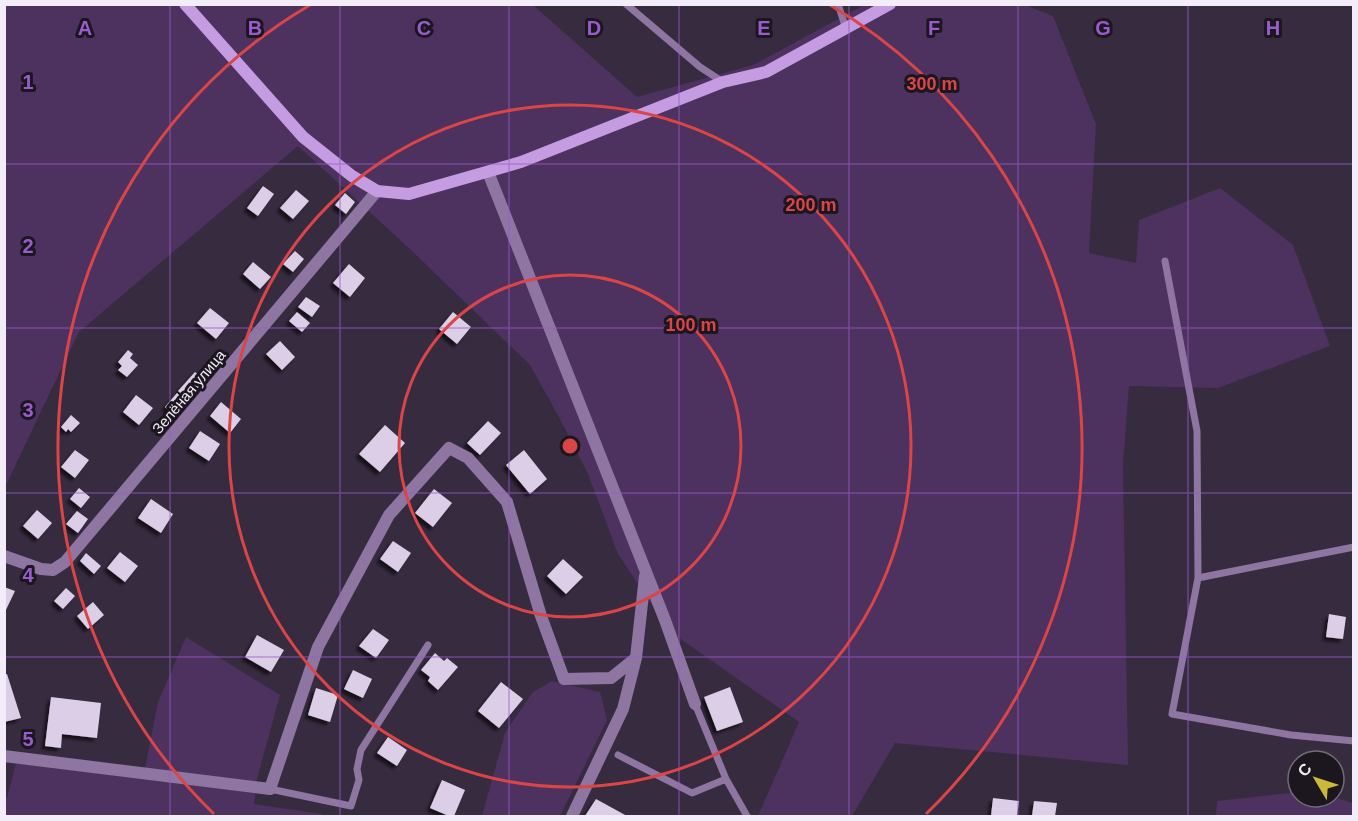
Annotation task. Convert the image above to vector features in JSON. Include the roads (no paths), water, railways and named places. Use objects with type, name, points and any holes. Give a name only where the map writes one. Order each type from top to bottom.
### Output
[{"type":"street","points":[[185,4],[303,137],[352,176],[377,191],[409,194],[521,162],[723,82],[766,72],[890,4]]},
{"type":"street","points":[[488,172],[665,620],[694,704]]},
{"type":"street","name":"Зелёная улица","points":[[4,556],[41,569],[53,570],[65,562],[377,191]]},
{"type":"street","points":[[4,756],[270,789],[318,647],[389,515],[449,447],[468,458],[507,502],[541,616],[564,680],[611,678],[636,658]]},
{"type":"street","points":[[572,816],[623,709],[636,658],[645,574]]},
{"type":"lane","points":[[626,4],[700,67],[723,82]]},
{"type":"lane","points":[[838,4],[846,29]]},
{"type":"lane","points":[[1165,261],[1197,431],[1198,578],[1172,714],[1291,735],[1353,741]]},
{"type":"lane","points":[[1198,578],[1353,547]]},
{"type":"lane","points":[[270,789],[351,806],[359,780],[357,770],[361,750],[428,645]]},
{"type":"lane","points":[[694,704],[726,778],[747,816]]},
{"type":"lane","points":[[618,755],[692,793],[726,778]]}]
